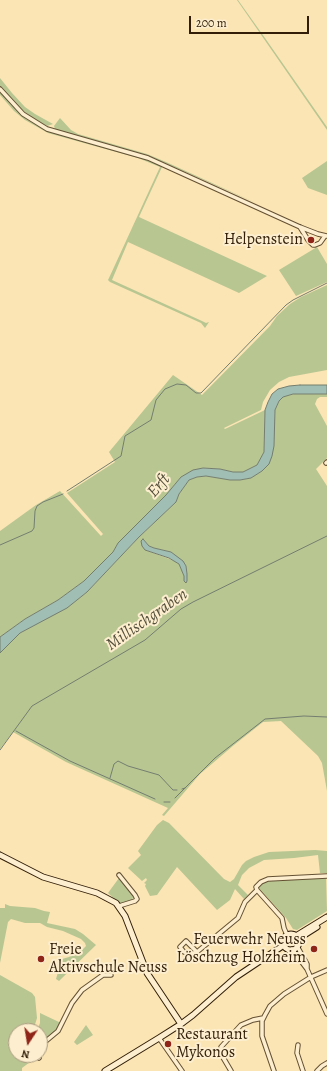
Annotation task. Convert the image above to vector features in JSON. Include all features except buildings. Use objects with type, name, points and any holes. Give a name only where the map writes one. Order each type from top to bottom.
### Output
[{"type":"main road","points":[[0,855],[43,877],[104,895],[113,900],[119,906],[126,920],[147,973],[181,1024]]},
{"type":"main road","points":[[284,945],[288,948],[295,948],[297,938],[327,917]]},
{"type":"main road","points":[[297,938],[327,920]]},
{"type":"main road","points":[[284,945],[284,939],[287,935],[291,934],[297,938]]},
{"type":"main road","points":[[105,1071],[181,1024],[236,977],[284,945]]},
{"type":"street","points":[[0,89],[23,114],[47,129],[148,158],[300,227],[326,236],[320,242],[313,245],[300,227]]},
{"type":"street","points":[[119,875],[137,898],[135,901],[119,906]]},
{"type":"street","points":[[197,952],[186,941],[180,947],[189,954],[197,952],[236,920],[241,914],[243,904],[246,900],[257,890],[257,886],[267,879],[327,876]]},
{"type":"street","points":[[257,890],[282,918],[287,935]]},
{"type":"street","points":[[295,948],[311,976],[327,1014]]},
{"type":"street","points":[[274,1071],[262,1036],[263,1018],[276,1001],[311,976],[327,970]]},
{"type":"street","points":[[48,1040],[57,1033],[72,1003],[82,990],[103,975],[111,974]]},
{"type":"street","points":[[231,1071],[221,1054],[221,1047],[241,1026],[253,1020],[263,1018]]},
{"type":"street","points":[[159,1038],[182,1071]]},
{"type":"street","points":[[298,1045],[297,1053],[303,1071]]},
{"type":"street","points":[[317,1071],[322,1066],[327,1064]]},
{"type":"green space","points":[[237,0],[327,127],[327,130]]},
{"type":"green space","points":[[0,78],[25,107],[53,124],[47,126],[20,109],[0,86]]},
{"type":"green space","points":[[0,92],[26,119],[47,131],[133,155],[160,165],[162,167],[139,217],[267,276],[239,293],[128,242],[112,280],[206,323],[209,322],[205,328],[201,323],[110,282],[108,280],[160,167],[138,158],[48,133],[25,120],[14,111],[0,95]]},
{"type":"green space","points":[[60,118],[71,130],[78,134],[147,154],[258,204],[149,156],[55,129],[54,126]]},
{"type":"green space","points":[[327,161],[327,195],[308,188],[302,178]]},
{"type":"green space","points":[[317,247],[327,264],[327,282],[296,296],[279,270]]},
{"type":"green space","points":[[327,285],[327,370],[289,377],[279,382],[270,390],[263,402],[261,410],[224,428],[225,429],[265,410],[264,452],[257,465],[243,472],[203,468],[181,477],[166,495],[118,543],[113,552],[84,581],[58,600],[25,619],[0,637],[0,531],[36,505],[60,491],[101,536],[103,534],[67,493],[115,462],[109,452],[173,375],[202,395],[290,304],[301,297]]},
{"type":"green space","points":[[293,394],[327,394],[327,397],[320,397],[317,399],[315,404],[327,426],[327,458],[316,469],[327,486],[327,791],[322,763],[318,756],[281,721],[263,722],[234,745],[200,774],[164,816],[162,815],[168,808],[66,762],[13,732],[0,749],[0,653],[20,633],[77,600],[87,592],[139,537],[176,502],[179,494],[189,480],[206,476],[240,480],[251,478],[262,471],[275,410],[279,401],[283,397]],"holes":[[[143,539],[149,546],[171,552],[186,566],[187,581],[184,581],[184,576],[179,564],[175,561],[145,550]]]},
{"type":"green space","points":[[163,820],[169,823],[224,879],[230,882],[234,879],[246,861],[269,852],[315,850],[327,851],[327,873],[320,873],[318,855],[264,860],[249,868],[242,875],[238,885],[248,895],[244,899],[235,889],[230,900],[217,910],[177,867],[157,895],[150,896],[145,886],[146,884],[144,883],[147,880],[146,878],[142,881],[128,868],[141,855],[138,851],[157,825]]},
{"type":"green space","points":[[326,877],[327,911],[297,930],[293,929],[286,918],[258,887],[263,882],[270,880]]},
{"type":"green space","points":[[119,878],[134,894],[132,901],[121,905],[108,893]]},
{"type":"green space","points":[[5,904],[10,906],[35,908],[50,912],[47,923],[75,929],[96,945],[59,981],[56,979],[62,959],[69,957],[83,949],[86,946],[85,943],[81,939],[63,931],[47,927],[40,923],[25,923],[11,919],[8,922],[0,963],[0,908],[5,908]]},
{"type":"green space","points":[[0,975],[32,993],[35,997],[37,1018],[35,1023],[8,1023],[8,1063],[29,1063],[22,1068],[22,1071],[0,1071]]},
{"type":"green space","points":[[40,1013],[61,1023],[56,1032],[48,1038],[48,1023],[40,1023]]},
{"type":"green space","points":[[86,1025],[93,1035],[77,1045],[74,1042]]},
{"type":"water","name":"Erft","points":[[300,385],[327,385],[327,394],[293,394],[283,397],[279,401],[275,410],[274,446],[272,456],[269,464],[262,471],[251,478],[240,480],[206,476],[189,480],[179,494],[176,502],[139,537],[87,592],[67,608],[20,633],[0,653],[0,637],[25,619],[58,600],[84,581],[113,552],[118,543],[166,495],[181,477],[193,470],[203,468],[243,472],[257,465],[264,452],[265,410],[272,394],[278,389]]},
{"type":"water","points":[[143,539],[149,546],[171,552],[183,561],[186,566],[186,583],[179,564],[169,558],[145,550],[141,541]]},
{"type":"waterway","points":[[67,491],[121,456],[125,436],[151,420],[156,400],[165,389],[177,384],[186,385],[196,393],[201,393],[286,305],[327,283]]},
{"type":"waterway","points":[[0,545],[32,531],[34,528],[35,511],[37,506],[63,494]]},
{"type":"waterway","name":"Millischgraben","points":[[0,750],[32,706],[145,640],[181,609],[193,602],[327,536]]},
{"type":"waterway","points":[[175,798],[215,758],[265,719],[304,716],[327,717]]},
{"type":"waterway","points":[[16,731],[70,761],[155,799]]},
{"type":"waterway","points":[[110,778],[114,764],[118,761],[128,766],[159,775],[173,790],[177,790]]},
{"type":"waterway","points":[[164,802],[170,802]]},
{"type":"place","name":"Helpenstein","points":[[311,240]]},
{"type":"place","name":"Feuerwehr Neuss Löschzug Holzheim","points":[[314,949]]},
{"type":"place","name":"Freie Aktivschule Neuss","points":[[41,959]]},
{"type":"place","name":"Restaurant Mykonos","points":[[168,1044]]}]
